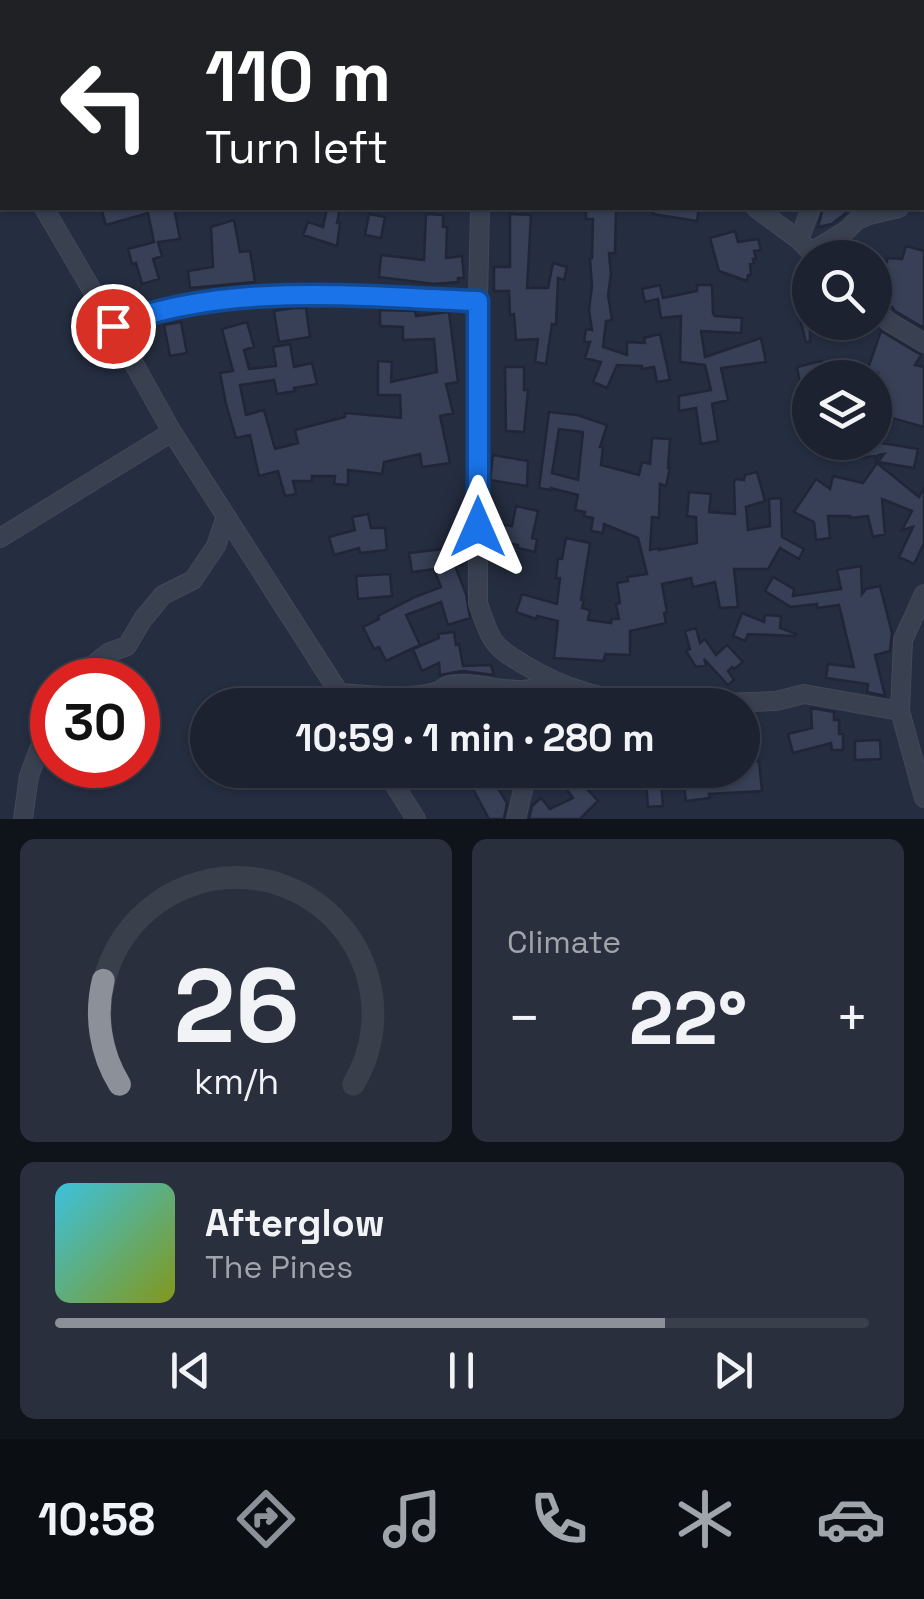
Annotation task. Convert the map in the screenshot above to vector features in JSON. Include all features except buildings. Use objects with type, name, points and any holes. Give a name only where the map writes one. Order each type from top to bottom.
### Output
[{"type":"street","points":[[45,210],[172,432],[336,688]]},
{"type":"street","points":[[480,210],[478,602],[490,636],[501,650],[569,688]]},
{"type":"street","points":[[759,210],[796,240]]},
{"type":"street","points":[[809,240],[811,210]]},
{"type":"street","points":[[828,240],[857,220],[890,210]]},
{"type":"street","points":[[113,326],[165,309],[258,297],[478,301]]},
{"type":"street","points":[[892,324],[924,343]]},
{"type":"street","points":[[0,538],[172,432]]},
{"type":"street","points":[[102,658],[127,646],[163,595],[194,580],[216,546],[226,516]]},
{"type":"street","points":[[924,594],[903,640],[900,665],[900,712],[924,798]]},
{"type":"street","points":[[540,688],[550,680]]},
{"type":"street","points":[[440,688],[495,688]]},
{"type":"street","points":[[760,702],[804,694],[900,712]]},
{"type":"street","points":[[23,819],[30,771]]},
{"type":"street","points":[[397,788],[416,819]]},
{"type":"street","points":[[516,819],[524,788]]},
{"type":"route","points":[[113,326],[165,309],[258,297],[478,301],[478,527]]}]
